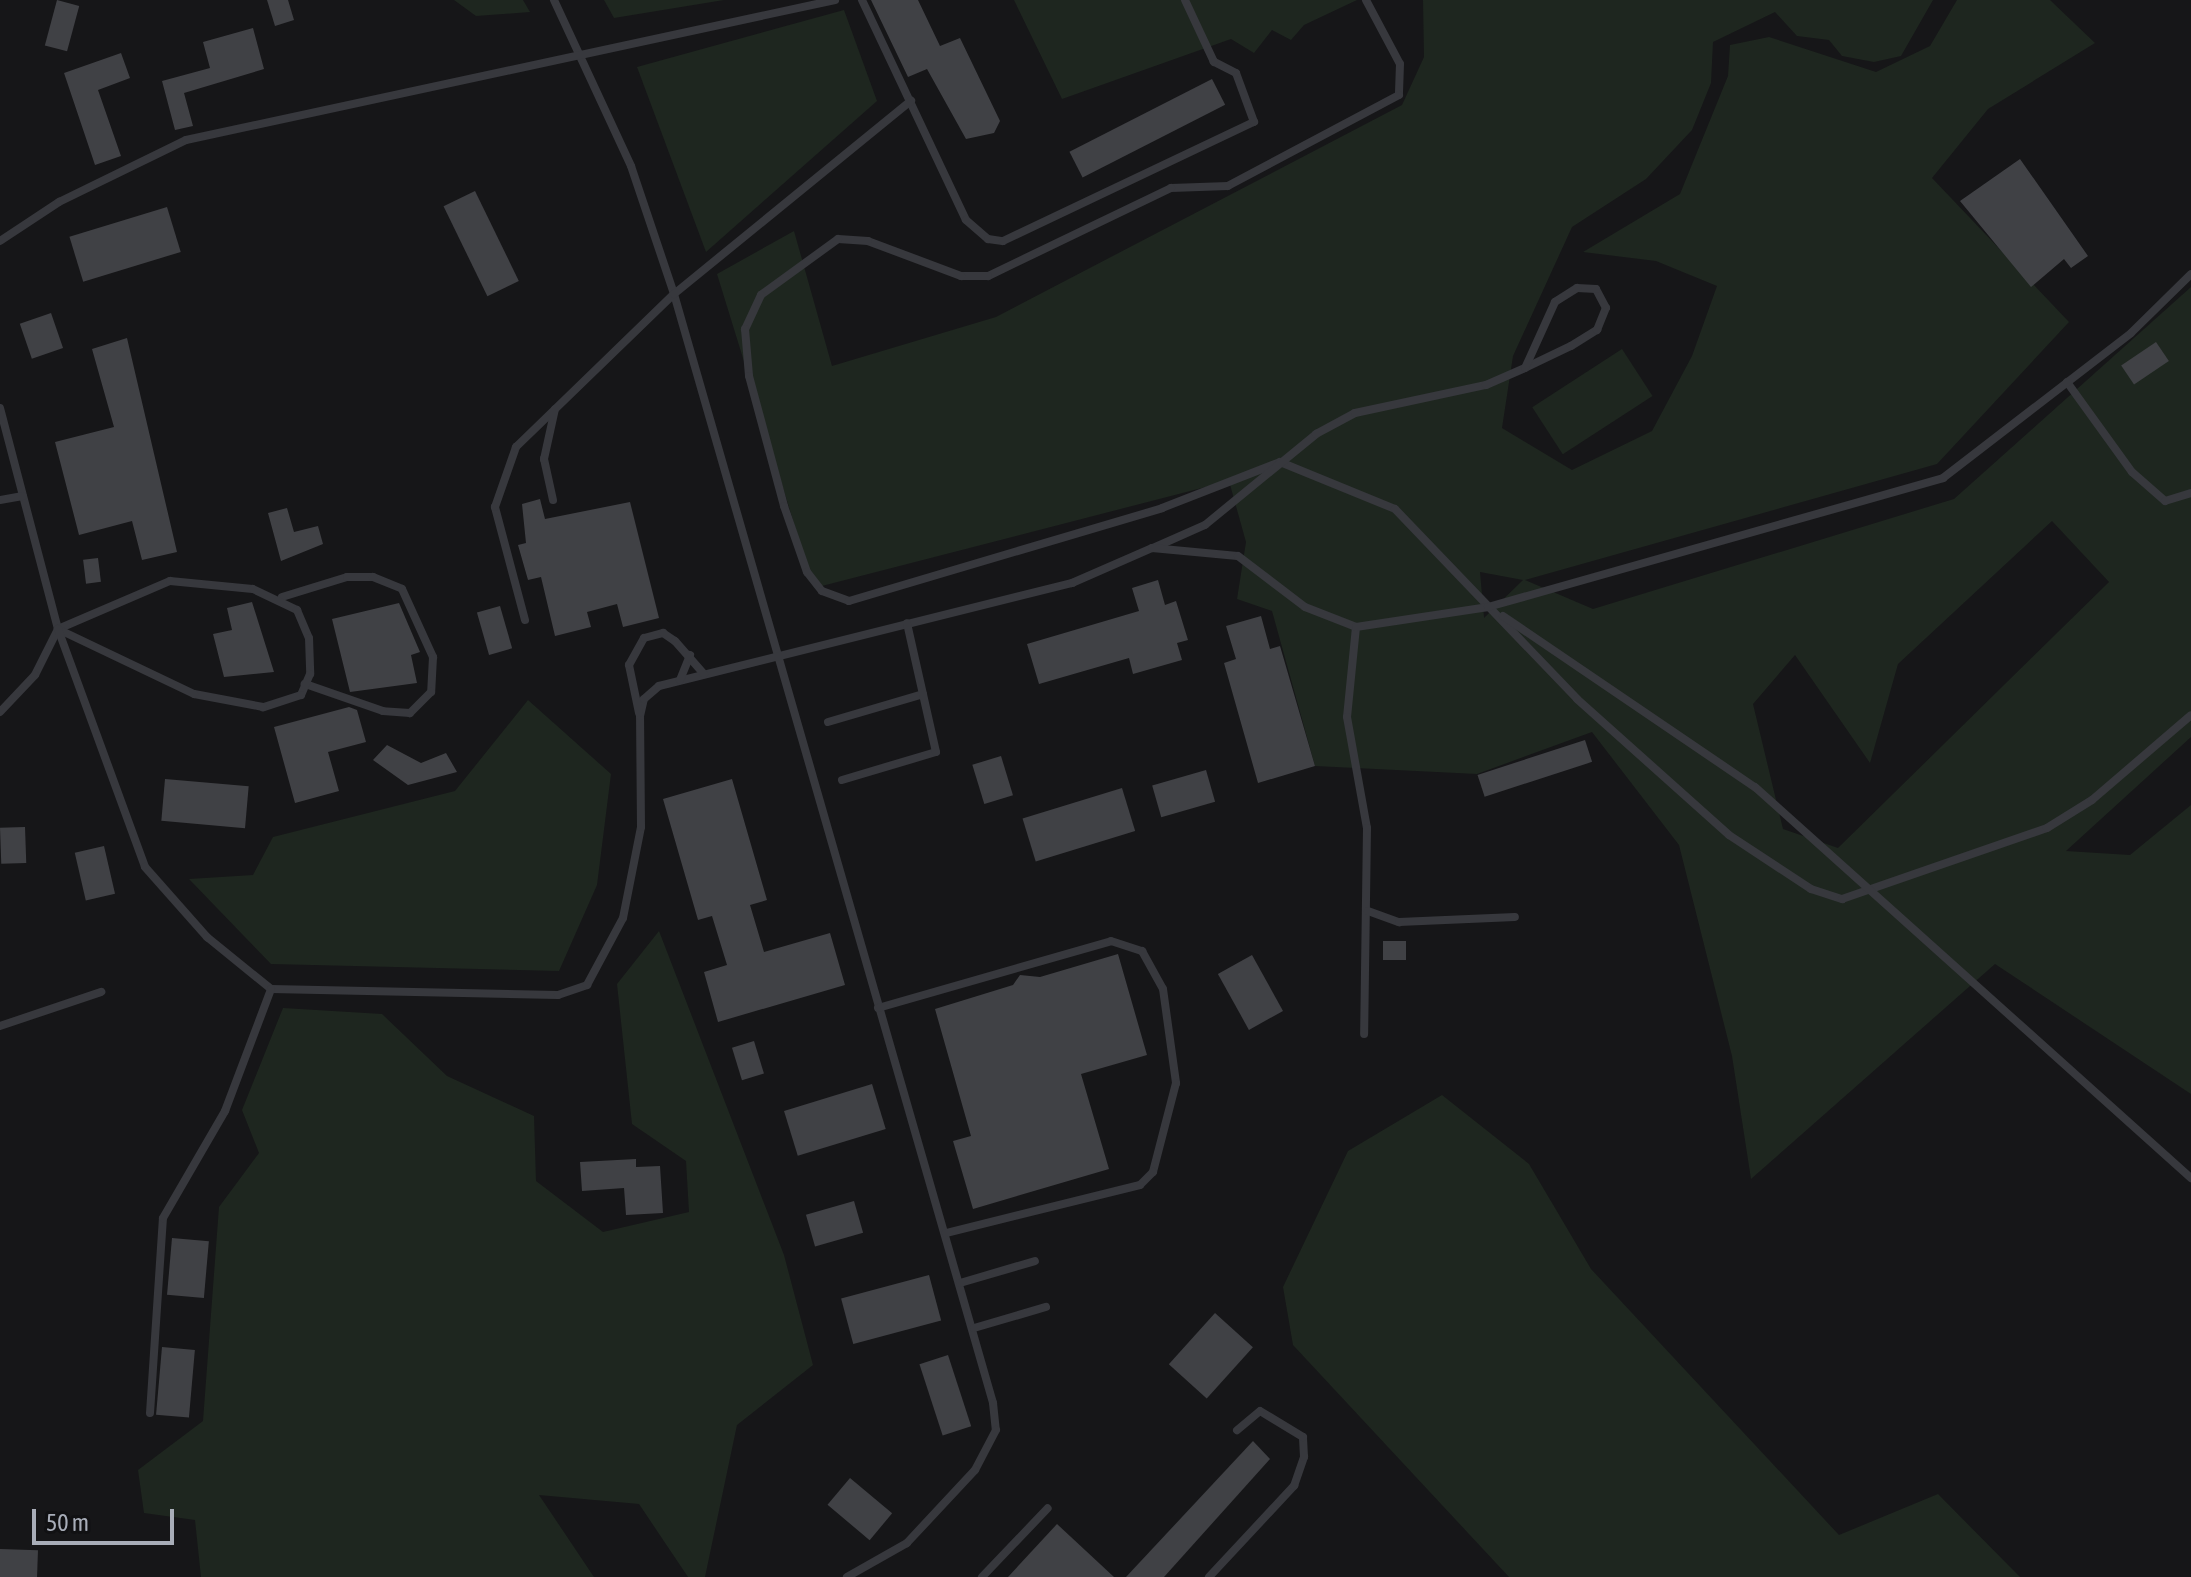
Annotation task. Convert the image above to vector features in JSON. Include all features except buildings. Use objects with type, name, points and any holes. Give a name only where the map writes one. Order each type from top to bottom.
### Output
[{"type":"lane","points":[[554,0],[585,58],[674,294],[878,1008],[974,1328],[993,1403],[996,1430],[986,1454],[907,1543],[849,1577]]},
{"type":"lane","points":[[0,241],[59,202],[186,140],[585,58],[835,0]]},
{"type":"lane","points":[[862,0],[966,220],[988,239],[1003,241],[1254,122],[1236,73],[1214,62],[1185,0]]},
{"type":"lane","points":[[1366,0],[1400,64],[1399,95],[1388,104],[1228,186],[1171,188],[988,276],[946,272],[868,241],[829,242],[761,295],[745,329],[749,376],[784,506],[807,572],[833,599],[849,601],[1162,508],[1280,462],[1395,509],[1610,730],[1760,859],[1829,897],[1872,892],[2047,828],[2092,800],[2191,715]]},
{"type":"lane","points":[[525,620],[495,507],[516,447],[674,294],[911,101]]},
{"type":"lane","points":[[1152,548],[1238,556],[1305,607],[1356,627],[1488,607],[1943,478],[2067,382],[2191,274]]},
{"type":"lane","points":[[640,716],[652,692],[680,680],[1072,583],[1205,525],[1280,462],[1355,413],[1457,393],[1525,368],[1597,330],[1606,308],[1596,289],[1577,288],[1555,302],[1525,368]]},
{"type":"lane","points":[[2067,382],[2143,482],[2165,501],[2191,493]]},
{"type":"lane","points":[[0,408],[58,629],[145,867],[207,937],[271,989],[429,998],[558,995],[587,985],[623,918],[635,857],[640,716],[631,678],[631,650],[644,638],[663,633],[690,655],[704,674]]},
{"type":"lane","points":[[553,500],[544,459],[555,409]]},
{"type":"lane","points":[[0,500],[23,496]]},
{"type":"lane","points":[[0,712],[35,675],[58,629],[170,581],[282,597],[347,577],[373,577],[402,589],[433,657],[431,692],[410,713],[383,711],[305,684]]},
{"type":"lane","points":[[58,629],[224,702],[286,705],[305,684],[309,638],[297,610],[282,597]]},
{"type":"lane","points":[[1488,607],[1691,737],[1872,892],[2191,1178]]},
{"type":"lane","points":[[842,780],[936,752],[907,623]]},
{"type":"lane","points":[[1356,627],[1347,717],[1367,828],[1364,1034]]},
{"type":"lane","points":[[680,680],[690,655]]},
{"type":"lane","points":[[631,678],[652,692]]},
{"type":"lane","points":[[828,722],[923,694]]},
{"type":"lane","points":[[1368,911],[1399,922],[1515,917]]},
{"type":"lane","points":[[878,1008],[1111,941],[1142,951],[1163,989],[1176,1083],[1153,1172],[1140,1185],[946,1233]]},
{"type":"lane","points":[[150,1413],[163,1218],[213,1135],[271,989]]},
{"type":"lane","points":[[0,1026],[101,992]]},
{"type":"lane","points":[[960,1283],[1035,1261]]},
{"type":"lane","points":[[974,1328],[1046,1307]]},
{"type":"lane","points":[[1209,1577],[1294,1486],[1304,1457],[1303,1437],[1260,1411],[1237,1430]]},
{"type":"lane","points":[[982,1577],[1048,1508]]},
{"type":"shaded area","points":[[454,0],[523,0],[530,12],[476,16]]},
{"type":"shaded area","points":[[604,0],[724,0],[614,18]]},
{"type":"shaded area","points":[[1014,0],[1357,0],[1304,25],[1291,40],[1272,30],[1254,53],[1231,39],[1062,99]]},
{"type":"shaded area","points":[[1423,0],[1933,0],[1901,56],[1874,62],[1842,56],[1829,40],[1797,36],[1775,12],[1713,42],[1711,83],[1692,130],[1646,179],[1572,227],[1513,356],[1502,428],[1572,470],[1652,431],[1692,356],[1717,286],[1656,261],[1583,252],[1680,194],[1728,76],[1730,45],[1769,37],[1876,72],[1930,46],[1957,0],[2050,0],[2095,43],[1988,109],[1932,178],[2069,322],[1937,464],[1525,580],[1593,609],[1954,499],[2191,287],[2191,737],[2066,851],[2130,855],[2191,805],[2191,1094],[1995,964],[1751,1179],[1732,1056],[1679,845],[1592,732],[1477,774],[1315,766],[1272,611],[1237,599],[1246,542],[1229,481],[814,588],[717,274],[794,231],[832,366],[996,317],[1402,105],[1424,57]],"holes":[[[2052,521],[2109,582],[1838,848],[1783,829],[1753,704],[1795,655],[1870,763],[1898,664]],[[1480,572],[1523,580],[1484,618],[1484,617]]]},
{"type":"shaded area","points":[[844,10],[877,101],[706,252],[637,67]]},
{"type":"shaded area","points":[[1622,349],[1652,396],[1563,454],[1532,407]]},
{"type":"shaded area","points":[[528,700],[611,774],[597,885],[559,971],[271,964],[189,879],[253,875],[273,837],[455,791]]},
{"type":"shaded area","points":[[659,931],[784,1255],[813,1365],[737,1425],[705,1577],[688,1577],[639,1504],[539,1495],[594,1577],[201,1577],[195,1520],[144,1513],[138,1470],[203,1421],[219,1207],[259,1153],[242,1110],[283,1008],[382,1014],[447,1076],[534,1116],[536,1181],[603,1232],[689,1212],[686,1161],[632,1124],[617,984]]},
{"type":"shaded area","points":[[1442,1095],[1529,1164],[1591,1269],[1839,1535],[1938,1494],[2020,1577],[1509,1577],[1293,1345],[1283,1287],[1348,1151]]}]
